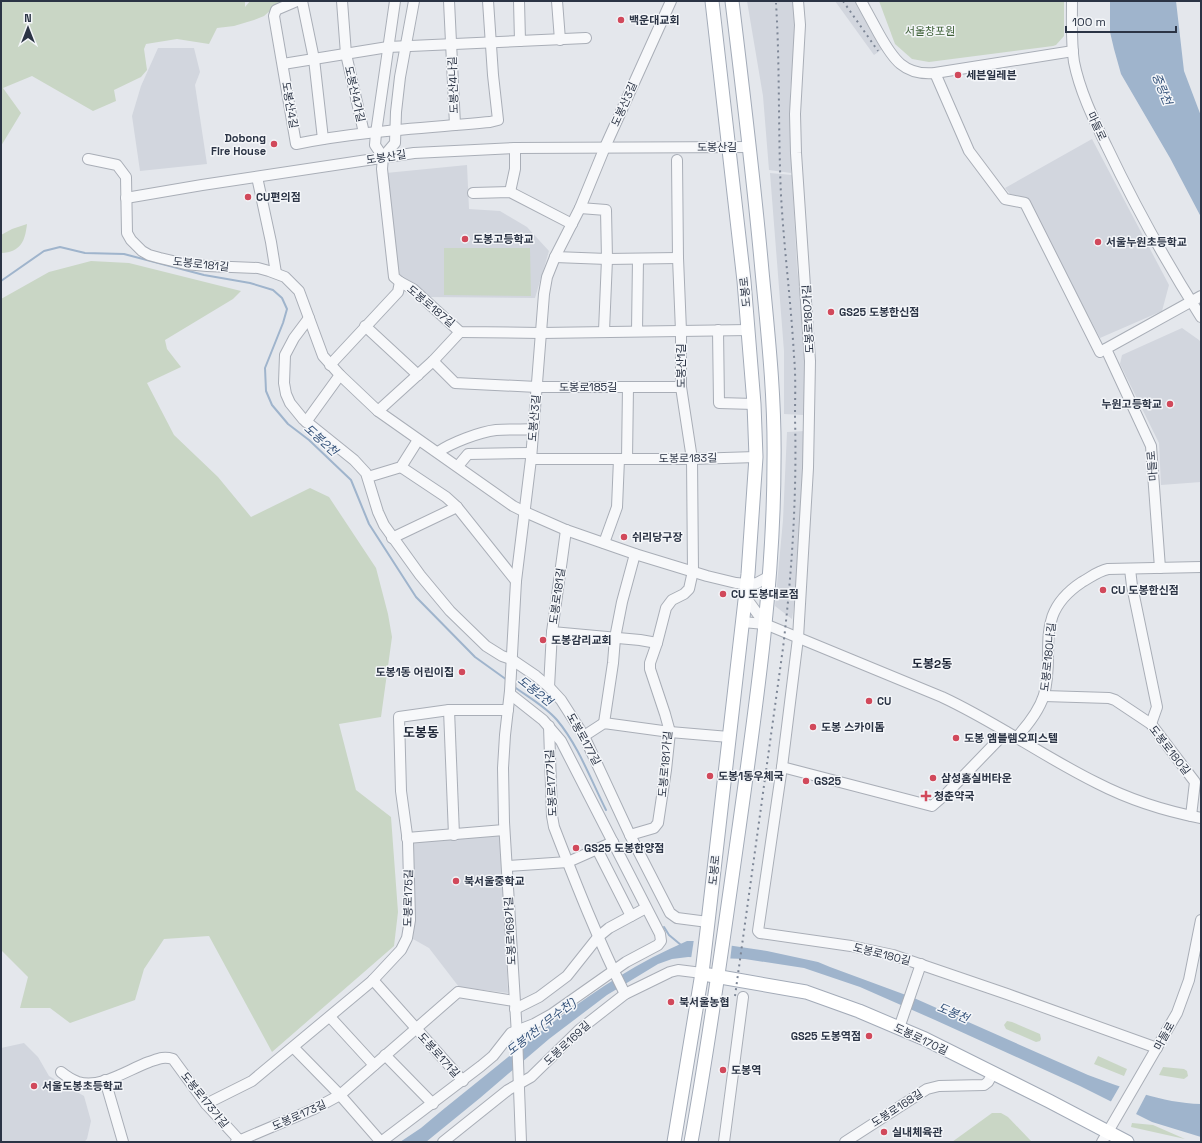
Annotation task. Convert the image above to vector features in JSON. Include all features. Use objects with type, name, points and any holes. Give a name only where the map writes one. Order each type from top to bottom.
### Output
[{"type":"main road","name":"도봉로","points":[[674,1142],[708,924],[746,598],[742,583],[756,457],[749,330],[730,147],[712,1]]},
{"type":"main road","name":"도봉로","points":[[691,1142],[725,928],[755,714],[770,576],[774,460],[773,404],[768,330],[750,147],[732,1]]},
{"type":"main road","name":"도봉로170길","points":[[702,969],[718,971],[806,992],[901,1023],[993,1073],[1105,1137],[1127,1142]]},
{"type":"street","name":"도봉산4길","points":[[297,1],[276,10],[274,16],[296,144],[323,138],[364,133],[490,122],[498,120],[490,42],[488,1]]},
{"type":"street","points":[[302,1],[314,59],[323,138]]},
{"type":"street","name":"도봉산4가길","points":[[342,1],[346,54],[364,133]]},
{"type":"street","points":[[395,1],[397,46],[394,131],[395,143],[383,158],[376,146],[376,133],[397,46],[414,1]]},
{"type":"street","name":"도봉산4나길","points":[[449,1],[455,125]]},
{"type":"street","points":[[519,1],[520,41]]},
{"type":"street","points":[[557,1],[560,40]]},
{"type":"street","name":"도봉산3길","points":[[510,693],[516,581],[531,456],[544,294],[547,277],[555,257],[580,208],[605,147],[671,1]]},
{"type":"street","name":"도봉로180가길","points":[[798,1],[800,25],[795,114],[796,153],[810,378],[806,514],[798,638]]},
{"type":"street","points":[[861,1],[893,57],[904,68],[914,72],[926,74],[935,73],[1073,51]]},
{"type":"street","name":"마들로","points":[[1072,1],[1073,51],[1076,68],[1091,114],[1130,196],[1201,317]]},
{"type":"street","name":"도봉산4나길","points":[[397,46],[586,38]]},
{"type":"street","name":"도봉산4가길","points":[[283,64],[397,46]]},
{"type":"street","name":"마들로","points":[[935,73],[969,151],[1005,199],[1025,203],[1103,350],[1151,446],[1160,568]]},
{"type":"street","name":"도봉산길","points":[[126,198],[414,153],[446,150],[605,147],[750,147]]},
{"type":"street","points":[[510,192],[515,169],[515,148]]},
{"type":"street","name":"도봉로187길","points":[[383,158],[382,169],[394,277],[413,289],[460,332],[541,333],[749,330]]},
{"type":"street","name":"도봉로181길","points":[[88,159],[117,165],[126,177],[127,233],[136,245],[145,253],[185,264],[264,269],[285,277],[299,291],[321,351],[330,365],[378,411],[513,506],[566,530],[635,554],[693,572],[742,583]]},
{"type":"street","name":"도봉산1길","points":[[677,160],[681,387],[692,459],[693,572]]},
{"type":"street","points":[[257,177],[276,273]]},
{"type":"street","points":[[473,193],[510,192],[572,224]]},
{"type":"street","points":[[580,208],[606,210],[607,259],[604,331]]},
{"type":"street","points":[[555,257],[607,259],[678,258]]},
{"type":"street","points":[[636,331],[638,259]]},
{"type":"street","points":[[330,365],[398,292],[400,282]]},
{"type":"street","points":[[1103,350],[1201,296]]},
{"type":"street","name":"도봉로177길","points":[[309,318],[286,351],[284,388],[288,400],[297,413],[306,422],[358,464],[368,477],[371,492],[378,512],[392,538],[436,594],[470,632],[489,649],[511,661],[549,686],[561,700],[584,736],[630,835],[671,915],[676,918],[708,924]]},
{"type":"street","points":[[365,326],[418,375]]},
{"type":"street","points":[[718,330],[719,404],[754,404]]},
{"type":"street","points":[[378,411],[433,361],[460,332]]},
{"type":"street","name":"도봉로185길","points":[[433,361],[455,383],[537,387],[681,387]]},
{"type":"street","points":[[306,422],[340,375]]},
{"type":"street","points":[[604,543],[617,507],[623,459],[628,387]]},
{"type":"street","points":[[438,452],[458,441],[494,430],[533,429]]},
{"type":"street","points":[[368,477],[401,467],[418,440]]},
{"type":"street","points":[[458,466],[468,454],[531,456]]},
{"type":"street","name":"도봉로183길","points":[[531,456],[623,459],[756,457]]},
{"type":"street","points":[[401,467],[446,497],[457,507],[516,581]]},
{"type":"street","points":[[392,538],[457,507]]},
{"type":"street","name":"도봉로181길","points":[[549,686],[552,632],[566,530]]},
{"type":"street","points":[[604,723],[613,663],[615,638],[622,602],[635,554]]},
{"type":"street","name":"도봉로180나길","points":[[1016,738],[1034,716],[1044,696],[1046,687],[1048,634],[1051,620],[1056,608],[1064,596],[1100,570],[1201,567]]},
{"type":"street","points":[[1130,569],[1135,601],[1157,707],[1152,724]]},
{"type":"street","name":"도봉로181가길","points":[[630,835],[654,828],[658,823],[670,732],[650,669],[650,663],[666,608],[672,600],[684,594],[689,589],[693,572]]},
{"type":"street","points":[[742,583],[757,583],[770,576]]},
{"type":"street","points":[[746,598],[765,624]]},
{"type":"street","name":"도봉로180길","points":[[743,622],[765,624],[942,697],[972,712],[1016,738],[1115,792],[1162,809],[1196,817],[1195,782],[1152,724],[1115,700],[1109,698],[1044,696]]},
{"type":"street","points":[[552,632],[640,640],[657,643]]},
{"type":"street","name":"도봉로180길","points":[[798,638],[782,767],[758,928],[759,932],[871,950],[893,955],[920,967],[1157,1048]]},
{"type":"street","name":"도봉로177길","points":[[510,693],[549,726],[561,741],[660,934],[660,943],[613,971]]},
{"type":"street","name":"도봉로169가길","points":[[510,693],[503,768],[504,830],[514,1005],[517,1032],[521,1142]]},
{"type":"street","points":[[449,710],[454,835]]},
{"type":"street","name":"도봉로175길","points":[[206,1104],[252,1081],[294,1048],[373,980],[401,950],[407,938],[410,920],[407,838],[401,791],[399,717],[449,710],[508,710]]},
{"type":"street","points":[[584,736],[604,723],[729,738]]},
{"type":"street","name":"도봉로177가길","points":[[549,726],[552,816],[554,827],[586,903],[598,937],[624,993]]},
{"type":"street","points":[[782,767],[932,806],[947,793],[1006,732]]},
{"type":"street","points":[[407,838],[504,830]]},
{"type":"street","points":[[507,866],[568,862],[613,842]]},
{"type":"street","points":[[597,850],[631,916]]},
{"type":"street","points":[[514,1005],[539,997],[567,976],[598,937],[609,928],[646,908]]},
{"type":"street","name":"마들로","points":[[1105,1137],[1177,1013],[1185,994],[1201,920]]},
{"type":"street","points":[[901,1023],[920,967]]},
{"type":"street","name":"도봉로169길","points":[[443,1142],[514,1087],[519,1080],[531,1077],[579,1030],[624,993],[670,972],[678,970],[702,969]]},
{"type":"street","points":[[517,1032],[552,1014],[613,971]]},
{"type":"street","points":[[373,980],[416,1029]]},
{"type":"street","name":"도봉로173길","points":[[239,1142],[314,1110],[340,1095],[458,992],[514,1005]]},
{"type":"street","points":[[724,1142],[743,997]]},
{"type":"street","points":[[330,1017],[374,1065]]},
{"type":"street","name":"도봉로171길","points":[[416,1029],[463,1080]]},
{"type":"street","name":"도봉로171길","points":[[340,1095],[381,1142],[433,1104],[490,1059],[511,1033],[517,1032]]},
{"type":"street","name":"도봉로173길","points":[[294,1048],[340,1095]]},
{"type":"street","points":[[386,1055],[433,1104]]},
{"type":"street","name":"도봉로173가길","points":[[105,1080],[163,1057],[173,1060],[206,1104],[239,1142]]},
{"type":"street","points":[[62,1072],[76,1081],[81,1082],[90,1083],[105,1080],[123,1142]]},
{"type":"street","name":"도봉로168길","points":[[845,1142],[926,1089],[939,1086],[985,1085],[993,1073]]},
{"type":"shaded area","points":[[747,1],[793,1],[796,39],[790,91],[791,173],[769,170],[763,96]]},
{"type":"shaded area","points":[[835,1],[858,1],[885,47],[874,55]]},
{"type":"shaded area","points":[[158,48],[194,48],[200,72],[195,85],[207,164],[140,171],[132,116],[141,86]]},
{"type":"shaded area","name":"서울누원초등학교","points":[[1092,139],[1169,285],[1162,311],[1100,338],[1027,198],[1010,194],[1005,188]]},
{"type":"shaded area","name":"도봉고등학교","points":[[467,165],[469,209],[500,211],[527,227],[549,251],[535,298],[428,297],[396,272],[386,173]]},
{"type":"shaded area","points":[[770,173],[792,175],[797,268],[807,354],[803,415],[784,414],[784,351]]},
{"type":"shaded area","name":"누원고등학교","points":[[1182,328],[1201,343],[1201,482],[1161,485],[1159,443],[1120,364],[1122,355]]},
{"type":"shaded area","points":[[805,431],[795,599],[792,619],[775,606],[783,520],[787,432]]},
{"type":"shaded area","name":"북서울중학교","points":[[500,835],[508,993],[459,987],[429,948],[413,939],[414,919],[408,842]]},
{"type":"shaded area","name":"서울도봉초등학교","points":[[24,1043],[38,1057],[49,1076],[84,1096],[91,1121],[87,1139],[84,1142],[1,1142],[1,1048]]},
{"type":"green space","points":[[1,1],[245,1],[245,7],[250,1],[297,1],[272,9],[264,16],[254,20],[234,26],[217,28],[209,44],[177,39],[146,44],[144,49],[147,70],[141,77],[114,90],[116,101],[93,111],[32,76],[3,88],[21,113],[1,146]]},
{"type":"green space","name":"서울창포원","points":[[879,1],[1064,1],[1064,36],[1056,45],[1053,46],[929,62],[912,59],[895,44]]},
{"type":"green space","points":[[27,224],[25,236],[21,244],[13,250],[1,253],[1,235],[12,229]]},
{"type":"green space","points":[[444,248],[530,248],[531,296],[444,295]]},
{"type":"green space","points":[[91,261],[129,263],[241,291],[233,299],[165,340],[167,349],[181,367],[147,383],[174,435],[218,477],[251,517],[310,488],[329,497],[376,568],[388,614],[392,637],[381,717],[339,724],[356,790],[391,817],[398,912],[394,946],[272,1052],[209,936],[164,939],[144,969],[135,1000],[70,1023],[50,1008],[20,1008],[28,977],[1,950],[1,299],[49,272]]},
{"type":"green space","points":[[1007,1021],[1040,1034],[1040,1041],[1036,1042],[1006,1029],[1004,1025]]},
{"type":"green space","points":[[1098,1056],[1127,1069],[1124,1076],[1094,1064]]},
{"type":"green space","points":[[1163,1067],[1184,1069],[1187,1071],[1188,1076],[1184,1079],[1159,1075]]},
{"type":"green space","points":[[992,1113],[1001,1113],[1008,1117],[1032,1142],[952,1142]]},
{"type":"green space","points":[[1132,1123],[1153,1125],[1185,1139],[1131,1127]]},
{"type":"water","name":"중랑천","points":[[1110,1],[1176,1],[1184,71],[1201,116],[1201,217],[1170,158],[1121,74],[1110,32]]},
{"type":"water","name":"도봉천","points":[[687,941],[700,941],[767,951],[818,962],[914,998],[1088,1075],[1129,1090],[1158,1098],[1201,1104],[1201,1137],[1152,1122],[1080,1086],[860,987],[804,968],[745,959],[688,957],[672,959],[658,964],[607,995],[549,1039],[426,1142],[400,1142],[421,1128],[518,1049],[579,1003],[642,963]]},
{"type":"pier","points":[[694,939],[732,944],[730,961],[691,959]]},
{"type":"pier","points":[[1121,1084],[1147,1093],[1135,1116],[1110,1103]]},
{"type":"waterway","name":"도봉2천","points":[[1,281],[44,251],[60,247],[85,253],[124,254],[204,275],[250,283],[273,290],[282,298],[287,309],[265,368],[266,391],[272,405],[288,424],[309,440],[351,480],[369,524],[416,597],[475,657],[507,680]]},
{"type":"waterway","name":"도봉2천","points":[[513,686],[547,710],[565,730],[584,763],[606,810]]},
{"type":"waterway","name":"도봉2천","points":[[664,927],[669,935],[681,945]]},
{"type":"railway","points":[[843,1],[878,51]]},
{"type":"railway","points":[[735,996],[783,648],[789,591],[794,505],[795,372],[781,195],[776,3]]},
{"type":"place","name":"백운대교회","points":[[621,20]]},
{"type":"place","name":"세븐일레븐","points":[[958,75]]},
{"type":"place","name":"Dobong Fire House","points":[[274,144]]},
{"type":"place","name":"CU편의점","points":[[248,197]]},
{"type":"place","name":"도봉고등학교","points":[[465,239]]},
{"type":"place","name":"서울누원초등학교","points":[[1098,242]]},
{"type":"place","name":"GS25 도봉한신점","points":[[831,312]]},
{"type":"place","name":"누원고등학교","points":[[1170,404]]},
{"type":"place","name":"쉬리당구장","points":[[624,537]]},
{"type":"place","name":"CU 도봉한신점","points":[[1103,590]]},
{"type":"place","name":"CU 도봉대로점","points":[[723,594]]},
{"type":"place","name":"도봉감리교회","points":[[543,640]]},
{"type":"place","name":"도봉1동 어린이집","points":[[462,672]]},
{"type":"place","name":"CU","points":[[869,701]]},
{"type":"place","name":"도봉 스카이돔","points":[[813,727]]},
{"type":"place","name":"도봉 엠블렘오피스텔","points":[[956,738]]},
{"type":"place","name":"도봉1동우체국","points":[[710,776]]},
{"type":"place","name":"삼성홈실버타운","points":[[933,778]]},
{"type":"place","name":"GS25","points":[[806,781]]},
{"type":"place","name":"청춘약국","points":[[926,796]]},
{"type":"place","name":"GS25 도봉한양점","points":[[576,848]]},
{"type":"place","name":"북서울중학교","points":[[456,881]]},
{"type":"place","name":"북서울농협","points":[[671,1002]]},
{"type":"place","name":"GS25 도봉역점","points":[[869,1036]]},
{"type":"place","name":"도봉역","points":[[723,1070]]},
{"type":"place","name":"서울도봉초등학교","points":[[34,1086]]},
{"type":"place","name":"실내체육관","points":[[884,1132]]},
{"type":"district","name":"도봉2동","points":[[932,664]]},
{"type":"district","name":"도봉동","points":[[421,732]]},
{"type":"water label","name":"도봉1천 (무수천)","points":[[541,1027]]}]
